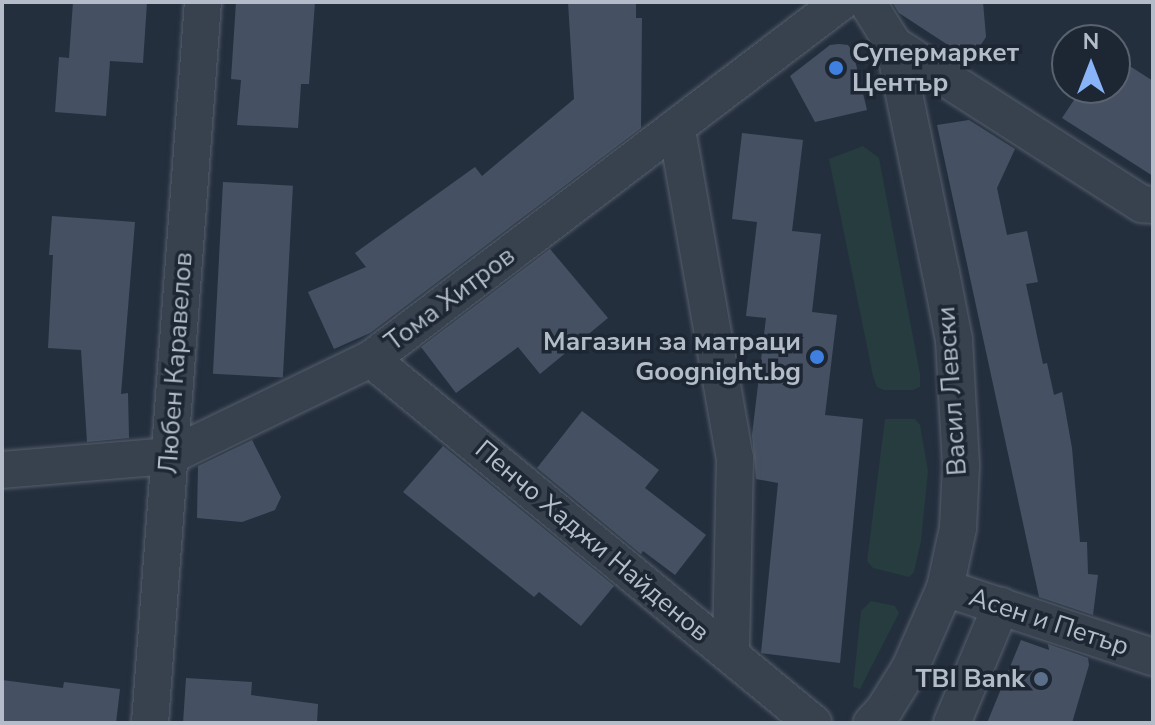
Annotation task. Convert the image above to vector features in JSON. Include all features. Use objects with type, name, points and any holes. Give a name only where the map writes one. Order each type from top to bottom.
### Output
[{"type":"street","name":"Любен Каравелов","points":[[150,723],[203,2]]},
{"type":"street","name":"Тома Хитров","points":[[2,470],[170,456],[371,359],[677,130],[841,2]]},
{"type":"street","name":"Васил Левски","points":[[867,2],[894,45],[954,340],[961,466],[958,528],[945,588],[910,668],[881,719]]},
{"type":"street","points":[[894,45],[1142,204],[1153,205]]},
{"type":"street","points":[[677,130],[735,458],[731,655]]},
{"type":"street","name":"Пенчо Хаджи Найденов","points":[[371,359],[813,723]]},
{"type":"street","name":"Асен и Петър","points":[[945,588],[1153,657]]},
{"type":"street","points":[[952,723],[1001,606]]},
{"type":"green space","points":[[863,146],[879,158],[920,374],[920,387],[913,390],[884,390],[877,387],[873,376],[829,159]]},
{"type":"green space","points":[[885,419],[915,419],[920,425],[928,471],[921,541],[914,572],[909,577],[873,568],[867,561]]},
{"type":"green space","points":[[871,601],[895,606],[899,613],[860,689],[853,687],[861,611]]},
{"type":"building","points":[[73,2],[147,2],[143,63],[110,61],[106,116],[55,112],[59,57],[69,58]]},
{"type":"building","points":[[236,2],[315,2],[309,84],[301,84],[298,128],[237,125],[241,80],[231,79]]},
{"type":"building","points":[[568,2],[636,2],[636,18],[642,18],[641,128],[370,333],[334,349],[308,292],[366,267],[355,253],[475,167],[482,176],[574,99]]},
{"type":"building","points":[[892,2],[983,2],[986,37],[971,60],[899,13]]},
{"type":"building","points":[[830,45],[848,45],[853,52],[867,110],[815,122],[790,76]]},
{"type":"building","points":[[1131,67],[1153,81],[1153,176],[1062,118],[1071,104],[1131,104]]},
{"type":"building","points":[[969,120],[1015,149],[997,188],[1007,235],[1027,231],[1038,282],[1026,284],[1043,364],[1047,363],[1054,395],[1062,392],[1072,448],[1080,542],[1087,542],[1088,574],[1098,575],[1093,615],[1039,597],[937,125]]},
{"type":"building","points":[[742,133],[803,140],[792,231],[821,234],[812,312],[837,315],[825,415],[863,419],[840,663],[761,653],[778,483],[756,479],[752,435],[766,318],[746,316],[757,222],[732,219]]},
{"type":"building","points":[[223,182],[293,186],[283,377],[213,374]]},
{"type":"building","points":[[52,216],[135,222],[121,394],[128,393],[129,438],[87,442],[81,350],[48,348]]},
{"type":"building","points":[[550,249],[608,318],[540,374],[518,347],[456,393],[421,347]]},
{"type":"building","points":[[582,411],[659,470],[645,488],[706,535],[675,575],[643,551],[641,554],[537,468]]},
{"type":"building","points":[[252,440],[281,497],[275,510],[242,522],[197,518],[198,466]]},
{"type":"building","points":[[443,446],[614,586],[581,626],[539,592],[534,597],[403,492]]},
{"type":"building","points":[[1021,640],[1049,650],[1048,644],[1088,658],[1089,665],[1072,723],[987,723]]},
{"type":"building","points":[[186,678],[252,682],[251,695],[318,704],[317,723],[183,723]]},
{"type":"building","points":[[2,680],[63,688],[64,682],[120,689],[116,723],[2,723]]},
{"type":"place","name":"Супермаркет Център","points":[[836,68]]},
{"type":"place","name":"Магазин за матраци Goognight.bg","points":[[817,357]]},
{"type":"place","name":"TBI Bank","points":[[1041,679]]}]
